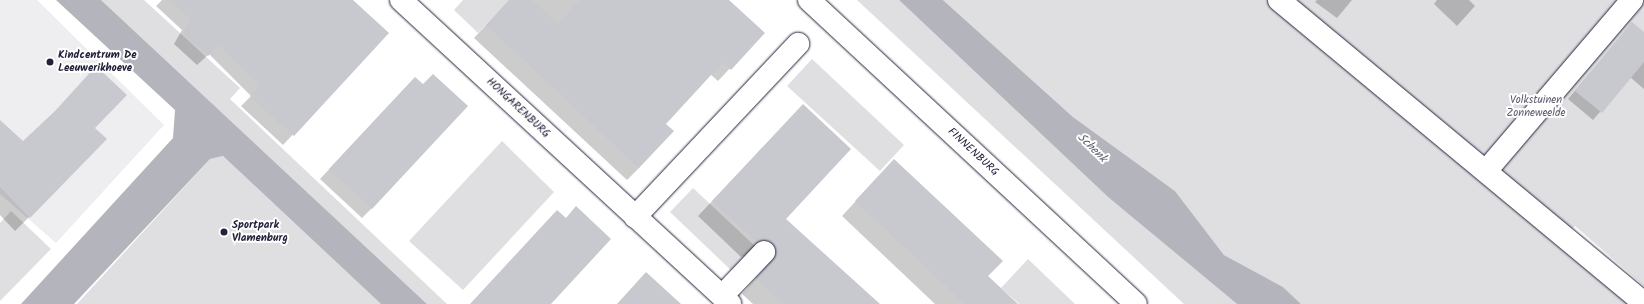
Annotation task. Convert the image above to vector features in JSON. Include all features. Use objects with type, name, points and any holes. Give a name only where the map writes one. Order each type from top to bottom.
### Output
[{"type":"street","name":"HONGARENBURG","points":[[401,0],[726,300]]},
{"type":"street","name":"FINNENBURG","points":[[809,0],[1136,304]]},
{"type":"street","points":[[1279,0],[1644,303]]},
{"type":"street","points":[[1486,171],[1632,0]]},
{"type":"street","points":[[635,217],[798,44]]},
{"type":"street","points":[[726,300],[764,252]]},
{"type":"shaded area","name":"Kindcentrum De Leeuwerikhoeve","points":[[0,0],[37,0],[164,125],[56,243],[0,194]]},
{"type":"green space","points":[[101,0],[144,0],[240,88],[230,99],[447,304],[427,304]]},
{"type":"green space","points":[[463,0],[509,0],[478,33],[454,10]]},
{"type":"green space","points":[[857,0],[899,0],[1108,197],[1237,304],[1184,304]]},
{"type":"green space","name":"Volkstuinen Zonneweelde","points":[[943,0],[1644,0],[1644,286],[1575,226],[1562,239],[1638,304],[1301,304],[1283,287],[1224,255],[1175,191],[1073,117]]},
{"type":"green space","points":[[812,59],[904,145],[880,171],[787,86]]},
{"type":"green space","points":[[502,141],[554,192],[463,290],[409,241]]},
{"type":"green space","name":"Sportpark Vlamenburg","points":[[223,156],[381,304],[77,304],[210,159]]},
{"type":"green space","points":[[693,188],[757,248],[734,273],[670,212]]},
{"type":"green space","points":[[11,211],[51,249],[0,301],[0,223]]},
{"type":"green space","points":[[1028,259],[1075,304],[1019,304],[1001,288]]},
{"type":"water","points":[[56,0],[101,0],[427,304],[381,304],[223,156],[210,159],[74,304],[21,304],[173,138],[175,110]]},
{"type":"water","name":"Schenk","points":[[899,0],[943,0],[1073,117],[1175,191],[1224,255],[1283,287],[1301,304],[1237,304],[1108,197]]},
{"type":"building","points":[[169,0],[353,0],[389,33],[294,136],[250,96],[260,85],[219,45],[208,56],[183,34],[191,20]]},
{"type":"building","points":[[509,0],[532,0],[558,24],[580,0],[729,0],[765,33],[731,70],[723,62],[666,124],[674,131],[639,168],[486,25]]},
{"type":"building","points":[[1632,22],[1644,32],[1644,62],[1602,113],[1575,91]]},
{"type":"building","points":[[96,66],[127,95],[95,128],[107,139],[30,218],[0,187],[0,120],[23,141],[55,111]]},
{"type":"building","points":[[433,74],[468,106],[372,209],[329,169],[415,77],[423,84]]},
{"type":"building","points":[[803,104],[851,149],[786,219],[880,304],[783,304],[756,278],[776,255],[773,243],[767,240],[757,242],[712,201]]},
{"type":"building","points":[[894,159],[1003,261],[988,276],[1018,304],[965,304],[855,201]]},
{"type":"building","points":[[576,206],[611,239],[551,304],[470,304],[557,210],[566,218]]},
{"type":"building","points":[[646,272],[681,304],[617,304]]},
{"type":"place","name":"Kindcentrum De Leeuwerikhoeve","points":[[50,62]]},
{"type":"place","name":"Sportpark Vlamenburg","points":[[224,232]]}]
